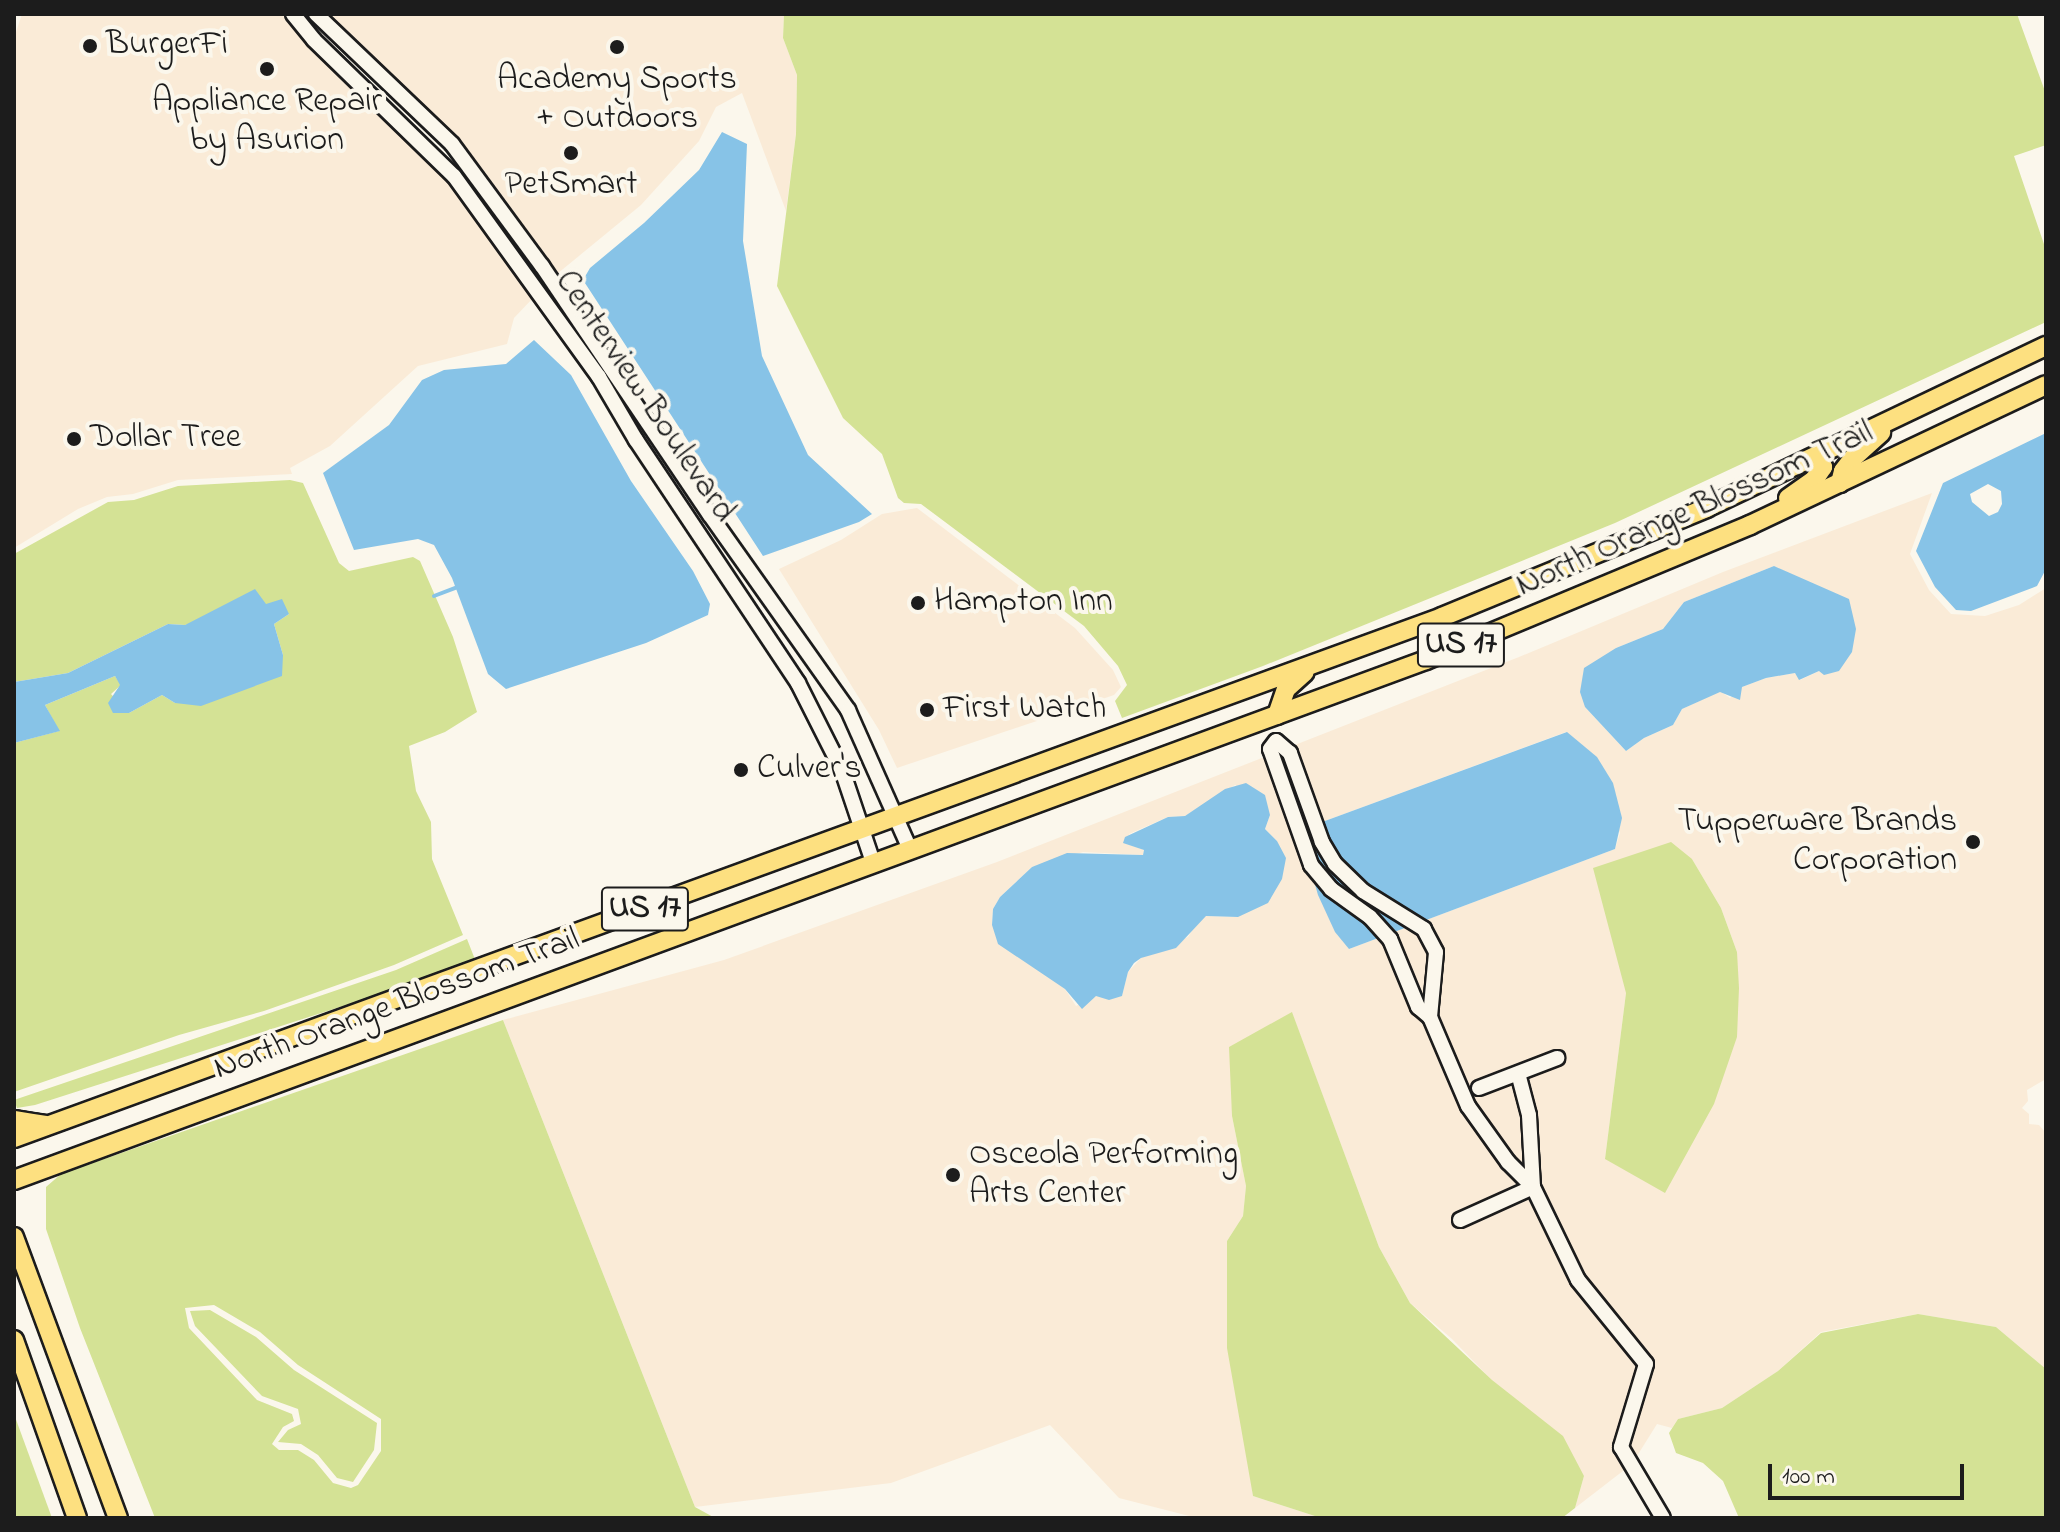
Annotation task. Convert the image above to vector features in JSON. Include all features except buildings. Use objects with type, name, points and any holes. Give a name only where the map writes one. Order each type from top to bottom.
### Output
[{"type":"main road","name":"North Orange Blossom Trail","points":[[14,1138],[895,819],[1313,665],[1575,564],[1817,456],[2046,346]]},
{"type":"main road","name":"North Orange Blossom Trail","points":[[14,1180],[1482,637],[1750,525],[2046,385]]},
{"type":"main road","points":[[1840,483],[1843,471],[1853,458],[1899,418]]},
{"type":"main road","points":[[1750,525],[1814,480],[1823,467],[1817,456]]},
{"type":"main road","points":[[1277,715],[1286,689],[1313,665]]},
{"type":"main road","points":[[14,1120],[48,1125]]},
{"type":"main road","points":[[14,1237],[118,1518]]},
{"type":"main road","points":[[14,1340],[77,1518]]},
{"type":"street","name":"Centerview Boulevard","points":[[293,14],[314,40],[439,158],[472,199],[599,377],[636,440],[798,683],[831,744],[873,862]]},
{"type":"street","name":"Centerview Boulevard","points":[[316,14],[452,144],[613,367],[778,614],[848,710],[910,849]]},
{"type":"street","points":[[439,158],[452,144]]},
{"type":"street","points":[[762,626],[778,614]]},
{"type":"street","points":[[1430,1017],[1418,1007],[1385,933],[1370,917],[1331,889],[1311,865],[1270,749],[1276,741],[1290,753],[1322,842],[1335,864],[1363,891],[1424,929],[1436,952],[1430,1017],[1468,1106],[1508,1162],[1533,1187],[1578,1280],[1646,1364],[1621,1447],[1663,1518]]},
{"type":"street","points":[[1385,933],[1386,922],[1399,916]]},
{"type":"street","points":[[1403,971],[1416,976],[1433,966]]},
{"type":"street","points":[[1479,1088],[1557,1058]]},
{"type":"street","points":[[1518,1073],[1529,1115],[1533,1187]]},
{"type":"street","points":[[1460,1220],[1533,1187]]},
{"type":"shaded area","points":[[22,14],[284,14],[309,45],[448,180],[533,298],[514,318],[507,344],[418,366],[330,446],[290,468],[292,474],[178,480],[133,494],[107,497],[78,509],[14,548],[14,38]]},
{"type":"shaded area","points":[[326,14],[784,14],[783,38],[797,75],[796,134],[786,211],[742,93],[716,107],[699,141],[641,205],[557,274],[462,143]]},
{"type":"shaded area","points":[[1932,493],[1910,554],[1929,590],[1951,614],[1985,616],[2019,605],[2046,588],[2046,1079],[2027,1090],[2028,1101],[2022,1108],[2029,1114],[2029,1124],[2039,1125],[2046,1133],[2046,1369],[1996,1327],[1918,1314],[1821,1332],[1778,1371],[1722,1408],[1678,1419],[1672,1428],[1657,1424],[1632,1464],[1575,1508],[1584,1476],[1452,1339],[1410,1303],[1379,1247],[1292,1013],[1232,1116],[1246,1186],[1243,1216],[1227,1241],[1227,1264],[1253,1496],[1321,1518],[1197,1518],[1119,1498],[1050,1425],[891,1483],[695,1507],[503,1020],[724,960],[997,862],[1519,657],[1723,572]],"holes":[[[1774,566],[1809,583],[1819,671],[1800,680],[1795,673],[1766,678],[1742,687],[1730,698],[1720,691],[1682,709],[1673,725],[1644,738],[1626,751],[1585,707],[1616,648],[1663,629],[1684,602]],[[1566,732],[1620,833],[1615,849],[1349,949],[1314,825]],[[1235,785],[1270,815],[1265,829],[1277,841],[1238,917],[1206,916],[1197,922],[1188,937],[1141,958],[1128,972],[1122,996],[1096,996],[1076,1006],[1065,989],[992,925],[993,909],[1000,897],[1032,867],[1083,852],[1143,855],[1144,850],[1135,846],[1129,834],[1168,817],[1185,816]],[[1692,859],[1721,908],[1737,952],[1737,1037],[1605,1159],[1626,993]]]},
{"type":"shaded area","points":[[917,508],[1075,628],[1113,670],[1121,687],[1114,695],[897,768],[879,730],[779,569],[841,540],[882,514]]},
{"type":"green space","points":[[784,14],[2017,14],[2046,94],[2046,145],[2014,156],[2046,250],[2046,322],[1615,523],[1263,666],[1122,718],[1115,701],[1127,685],[1118,666],[1084,626],[921,504],[904,503],[898,498],[882,454],[843,418],[777,286],[796,134],[797,75],[783,38]]},
{"type":"green space","points":[[290,480],[303,483],[339,563],[349,571],[413,557],[420,561],[453,637],[477,712],[445,732],[409,746],[416,791],[431,822],[432,859],[463,935],[394,965],[264,1011],[179,1035],[14,1092],[14,743],[59,731],[45,705],[115,676],[121,685],[111,694],[129,713],[162,695],[175,703],[283,655],[274,624],[289,614],[266,604],[185,625],[168,624],[68,673],[14,682],[14,554],[108,502],[134,500],[178,486]]},
{"type":"green space","points":[[1671,842],[1692,859],[1721,908],[1737,952],[1739,988],[1737,1037],[1714,1104],[1665,1193],[1605,1159],[1626,993],[1593,868]]},
{"type":"green space","points":[[467,939],[476,962],[452,971],[35,1105],[17,1108],[14,1100],[396,970]]},
{"type":"green space","points":[[1292,1012],[1379,1247],[1410,1303],[1492,1380],[1563,1436],[1584,1476],[1575,1508],[1562,1518],[1321,1518],[1253,1496],[1227,1348],[1227,1241],[1243,1216],[1246,1186],[1232,1116],[1229,1047]]},
{"type":"green space","points":[[503,1020],[695,1507],[715,1518],[155,1518],[80,1328],[46,1229],[46,1187],[61,1174]],"holes":[[[214,1305],[260,1332],[298,1365],[381,1419],[381,1451],[358,1485],[351,1488],[333,1483],[314,1460],[298,1450],[279,1450],[272,1444],[283,1427],[294,1421],[292,1414],[257,1400],[189,1328],[185,1308]]]},
{"type":"green space","points":[[210,1310],[256,1337],[294,1370],[377,1423],[374,1450],[353,1482],[337,1478],[318,1455],[301,1444],[278,1442],[288,1430],[301,1424],[298,1409],[262,1396],[195,1326],[190,1311]]},
{"type":"green space","points":[[1918,1314],[1996,1327],[2046,1369],[2046,1518],[1739,1518],[1723,1481],[1703,1463],[1676,1453],[1669,1433],[1678,1419],[1722,1408],[1778,1371],[1821,1333]]},
{"type":"green space","points":[[14,1414],[52,1518],[14,1518]]},
{"type":"water","points":[[722,132],[747,144],[743,241],[762,356],[808,455],[872,514],[859,522],[763,556],[583,280],[590,268],[644,223],[699,170]]},
{"type":"water","points":[[534,340],[571,375],[631,481],[693,571],[710,604],[708,615],[646,643],[506,689],[488,674],[452,578],[434,545],[418,539],[354,550],[323,473],[389,425],[422,380],[444,370],[506,364]]},
{"type":"water","points":[[2046,433],[2046,569],[2037,586],[1971,611],[1956,610],[1935,587],[1916,551],[1943,483]],"holes":[[[1988,484],[2001,491],[2002,504],[1998,512],[1989,516],[1972,502],[1970,494]]]},
{"type":"water","points":[[1774,566],[1849,599],[1856,629],[1852,652],[1839,671],[1824,675],[1819,671],[1799,680],[1795,673],[1766,678],[1742,687],[1740,700],[1720,692],[1682,709],[1673,725],[1644,738],[1626,751],[1585,707],[1580,692],[1584,668],[1616,648],[1663,629],[1684,602]]},
{"type":"water","points":[[255,589],[266,604],[282,599],[289,614],[274,624],[283,655],[282,676],[201,706],[175,703],[162,695],[129,713],[113,713],[108,703],[120,685],[115,676],[45,705],[60,731],[14,743],[14,682],[68,673],[168,624],[185,625]]},
{"type":"water","points":[[1567,732],[1597,757],[1613,783],[1622,818],[1615,849],[1349,949],[1335,932],[1318,895],[1306,853],[1314,825]]},
{"type":"water","points":[[1246,783],[1265,795],[1270,815],[1265,829],[1277,841],[1286,858],[1282,879],[1268,903],[1238,917],[1206,916],[1176,948],[1134,963],[1128,972],[1122,996],[1109,1000],[1096,996],[1082,1009],[1065,989],[998,944],[992,925],[993,909],[1000,897],[1032,867],[1067,853],[1143,855],[1144,850],[1123,843],[1125,837],[1168,817],[1185,816],[1225,789]]},
{"type":"waterway","points":[[434,596],[457,587]]},
{"type":"place","name":"BurgerFi","points":[[90,46]]},
{"type":"place","name":"Academy Sports + Outdoors","points":[[617,47]]},
{"type":"place","name":"Appliance Repair by Asurion","points":[[267,69]]},
{"type":"place","name":"PetSmart","points":[[571,153]]},
{"type":"place","name":"Dollar Tree","points":[[74,439]]},
{"type":"place","name":"Hampton Inn","points":[[918,603]]},
{"type":"place","name":"First Watch","points":[[927,710]]},
{"type":"place","name":"Culver's","points":[[741,770]]},
{"type":"place","name":"Tupperware Brands Corporation","points":[[1973,842]]},
{"type":"place","name":"Osceola Performing Arts Center","points":[[953,1175]]}]
